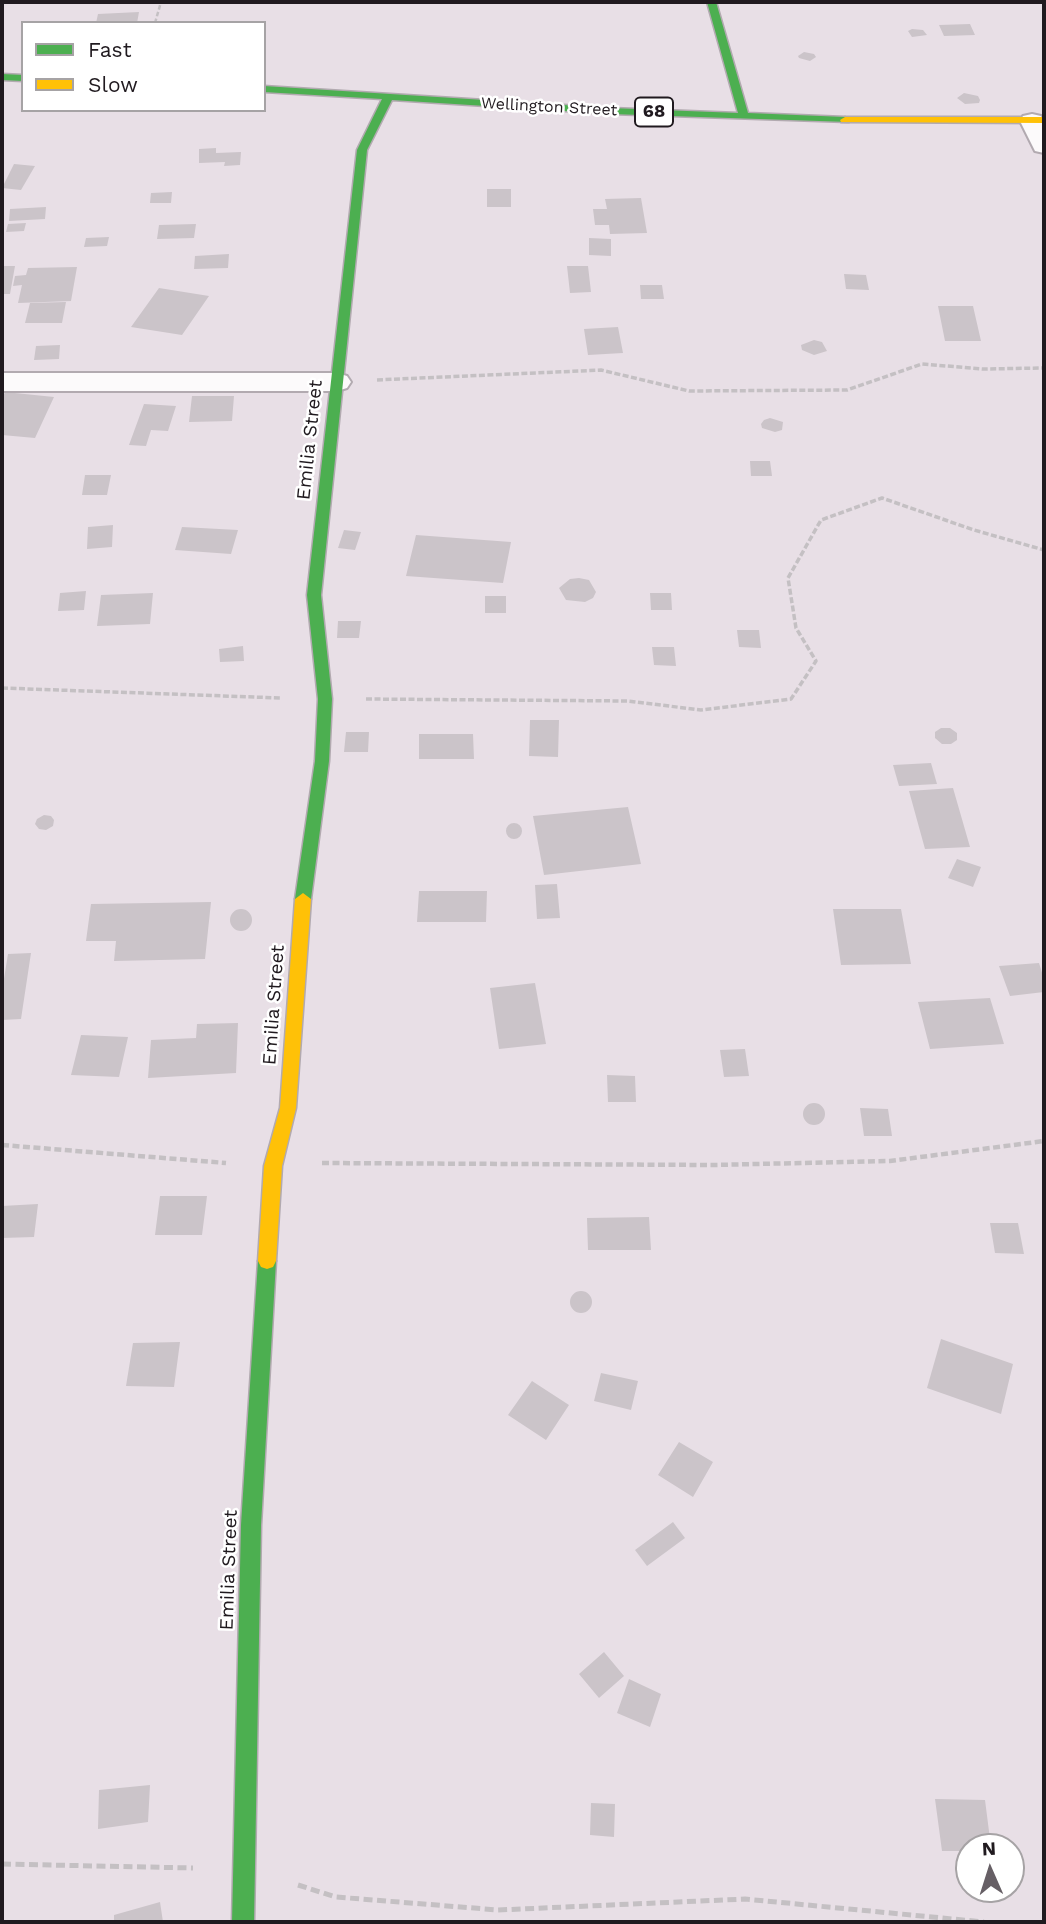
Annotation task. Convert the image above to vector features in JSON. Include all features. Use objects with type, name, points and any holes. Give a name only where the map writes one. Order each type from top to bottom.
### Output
[{"type":"street","points":[[710,2],[743,114]]},
{"type":"street","points":[[2,77],[21,78]]},
{"type":"street","name":"Wellington Street","points":[[266,89],[611,111],[743,114],[807,120],[1038,120]]},
{"type":"street","name":"Emilia Street","points":[[243,1922],[251,1525],[273,1166],[288,1108],[302,909],[322,761],[325,699],[314,595],[362,149],[388,98]]},
{"type":"street","points":[[1038,120],[1044,146]]},
{"type":"street","points":[[2,382],[337,382]]},
{"type":"path","points":[[156,21],[161,2]]},
{"type":"path","points":[[337,382],[601,370],[689,391],[847,390],[922,364],[984,369],[1044,368]]},
{"type":"path","points":[[2,688],[325,699],[628,701],[701,709],[791,699],[816,662],[796,628],[788,578],[821,520],[882,498],[974,530],[1044,550]]},
{"type":"path","points":[[2,1145],[273,1166],[290,1163],[685,1166],[890,1161],[1044,1141]]},
{"type":"path","points":[[2,1864],[246,1870],[336,1897],[498,1910],[745,1899],[984,1922]]},
{"type":"building","points":[[139,12],[137,21],[96,21],[98,14]]},
{"type":"building","points":[[970,24],[975,35],[944,36],[939,25]]},
{"type":"building","points":[[923,30],[927,35],[912,37],[908,31]]},
{"type":"building","points":[[804,52],[816,57],[810,61],[799,58]]},
{"type":"building","points":[[964,93],[978,96],[979,103],[965,104],[957,98]]},
{"type":"building","points":[[216,148],[216,153],[241,152],[240,165],[224,166],[225,162],[199,163],[199,149]]},
{"type":"building","points":[[14,164],[35,166],[21,190],[2,188]]},
{"type":"building","points":[[487,189],[511,189],[511,207],[487,207]]},
{"type":"building","points":[[172,192],[171,203],[150,203],[151,193]]},
{"type":"building","points":[[641,198],[647,233],[610,234],[609,225],[595,225],[593,209],[607,209],[605,199]]},
{"type":"building","points":[[46,207],[45,219],[9,221],[10,209]]},
{"type":"building","points":[[26,223],[24,231],[6,232],[8,224]]},
{"type":"building","points":[[196,224],[194,238],[157,239],[159,225]]},
{"type":"building","points":[[109,237],[107,246],[84,247],[86,238]]},
{"type":"building","points":[[589,238],[611,239],[611,256],[589,255]]},
{"type":"building","points":[[229,254],[228,268],[194,269],[195,256]]},
{"type":"building","points":[[2,266],[15,266],[10,294],[2,294]]},
{"type":"building","points":[[567,266],[588,266],[591,292],[570,293]]},
{"type":"building","points":[[77,267],[71,301],[18,303],[22,285],[13,286],[15,276],[26,275],[28,268]]},
{"type":"building","points":[[844,274],[866,275],[869,290],[846,289]]},
{"type":"building","points":[[640,285],[662,285],[664,299],[641,299]]},
{"type":"building","points":[[159,288],[209,296],[182,335],[131,327]]},
{"type":"building","points":[[66,302],[62,323],[25,323],[30,303]]},
{"type":"building","points":[[938,306],[973,306],[981,341],[945,341]]},
{"type":"building","points":[[618,327],[623,353],[588,355],[584,329]]},
{"type":"building","points":[[814,340],[822,342],[827,351],[814,355],[802,350],[801,345]]},
{"type":"building","points":[[60,345],[59,359],[34,360],[36,346]]},
{"type":"building","points":[[5,392],[54,397],[35,438],[2,435],[2,399]]},
{"type":"building","points":[[192,396],[234,396],[232,421],[189,422]]},
{"type":"building","points":[[144,404],[176,406],[168,431],[151,430],[146,446],[129,445]]},
{"type":"building","points":[[770,418],[783,422],[782,430],[775,432],[762,428],[764,420]]},
{"type":"building","points":[[750,461],[770,461],[772,476],[751,476]]},
{"type":"building","points":[[85,475],[111,475],[107,495],[82,495]]},
{"type":"building","points":[[113,525],[112,547],[87,549],[88,527]]},
{"type":"building","points":[[182,527],[238,530],[231,554],[175,550]]},
{"type":"building","points":[[344,530],[361,532],[355,550],[338,548]]},
{"type":"building","points":[[416,535],[511,542],[503,583],[406,576]]},
{"type":"building","points":[[570,579],[589,580],[596,592],[593,598],[585,602],[566,600],[559,588]]},
{"type":"building","points":[[86,591],[84,610],[58,611],[60,593]]},
{"type":"building","points":[[153,593],[150,624],[97,626],[101,595]]},
{"type":"building","points":[[650,593],[671,593],[672,610],[651,610]]},
{"type":"building","points":[[485,596],[506,596],[506,613],[485,613]]},
{"type":"building","points":[[338,621],[361,621],[359,638],[337,638]]},
{"type":"building","points":[[737,630],[759,630],[761,648],[739,647]]},
{"type":"building","points":[[243,646],[244,661],[220,662],[219,649]]},
{"type":"building","points":[[652,647],[674,647],[676,666],[654,665]]},
{"type":"building","points":[[530,720],[559,720],[558,757],[529,756]]},
{"type":"building","points":[[941,728],[950,728],[957,733],[957,740],[951,744],[942,744],[935,738],[935,732]]},
{"type":"building","points":[[346,732],[369,732],[368,752],[344,752]]},
{"type":"building","points":[[419,734],[473,734],[474,759],[419,759]]},
{"type":"building","points":[[931,763],[937,784],[899,786],[893,765]]},
{"type":"building","points":[[953,788],[970,847],[925,849],[909,791]]},
{"type":"building","points":[[628,807],[641,864],[544,875],[533,816]]},
{"type":"building","points":[[44,815],[51,816],[54,820],[53,826],[46,830],[39,829],[35,824],[37,819]]},
{"type":"building","points":[[511,823],[517,823],[522,831],[520,837],[511,839],[506,834],[506,828]]},
{"type":"building","points":[[957,859],[981,867],[973,887],[948,878]]},
{"type":"building","points":[[557,884],[560,918],[537,919],[535,885]]},
{"type":"building","points":[[419,891],[487,891],[486,922],[417,922]]},
{"type":"building","points":[[211,902],[205,959],[114,961],[116,941],[86,941],[91,904]]},
{"type":"building","points":[[241,909],[249,912],[252,920],[249,928],[241,931],[233,928],[230,920],[233,912]]},
{"type":"building","points":[[833,909],[901,909],[911,964],[841,965]]},
{"type":"building","points":[[31,953],[21,1019],[2,1020],[2,991],[8,954]]},
{"type":"building","points":[[1039,963],[1044,979],[1044,992],[1010,996],[999,966]]},
{"type":"building","points":[[535,983],[546,1044],[499,1049],[490,988]]},
{"type":"building","points":[[990,998],[1004,1044],[930,1049],[918,1002]]},
{"type":"building","points":[[238,1023],[236,1073],[148,1078],[151,1040],[196,1038],[197,1024]]},
{"type":"building","points":[[81,1035],[128,1037],[119,1077],[71,1075]]},
{"type":"building","points":[[745,1049],[749,1076],[724,1077],[720,1050]]},
{"type":"building","points":[[607,1075],[635,1076],[636,1102],[608,1102]]},
{"type":"building","points":[[814,1103],[822,1106],[825,1114],[822,1122],[814,1125],[806,1122],[803,1114],[806,1106]]},
{"type":"building","points":[[860,1108],[888,1109],[892,1136],[864,1136]]},
{"type":"building","points":[[160,1196],[207,1196],[202,1235],[155,1235]]},
{"type":"building","points":[[38,1204],[34,1237],[2,1238],[2,1206]]},
{"type":"building","points":[[649,1217],[651,1250],[588,1250],[587,1218]]},
{"type":"building","points":[[990,1223],[1018,1223],[1024,1254],[995,1253]]},
{"type":"building","points":[[581,1291],[589,1294],[592,1302],[589,1310],[581,1313],[573,1310],[570,1302],[573,1294]]},
{"type":"building","points":[[941,1339],[1013,1364],[1001,1414],[927,1388]]},
{"type":"building","points":[[180,1342],[174,1387],[126,1386],[133,1343]]},
{"type":"building","points":[[601,1373],[638,1381],[631,1410],[594,1401]]},
{"type":"building","points":[[532,1381],[569,1405],[546,1440],[508,1415]]},
{"type":"building","points":[[679,1442],[713,1462],[693,1497],[658,1475]]},
{"type":"building","points":[[673,1522],[685,1538],[647,1566],[635,1550]]},
{"type":"building","points":[[604,1652],[624,1676],[599,1698],[579,1674]]},
{"type":"building","points":[[629,1679],[661,1694],[650,1727],[617,1713]]},
{"type":"building","points":[[150,1785],[148,1822],[98,1829],[99,1790]]},
{"type":"building","points":[[935,1799],[985,1800],[989,1833],[955,1833],[955,1851],[942,1851]]},
{"type":"building","points":[[591,1803],[615,1804],[614,1837],[590,1835]]},
{"type":"building","points":[[160,1902],[163,1922],[114,1922],[114,1915]]},
{"type":"traffic: fast","points":[[711,2],[743,114]]},
{"type":"traffic: fast","points":[[2,77],[21,78]]},
{"type":"traffic: fast","points":[[266,89],[611,111],[845,120]]},
{"type":"traffic: fast","points":[[303,899],[322,761],[325,699],[314,595],[362,150],[388,98]]},
{"type":"traffic: fast","points":[[243,1922],[251,1525],[267,1261]]},
{"type":"traffic: slow","points":[[845,120],[1044,120]]},
{"type":"traffic: slow","points":[[267,1261],[273,1166],[288,1108],[303,899]]}]
